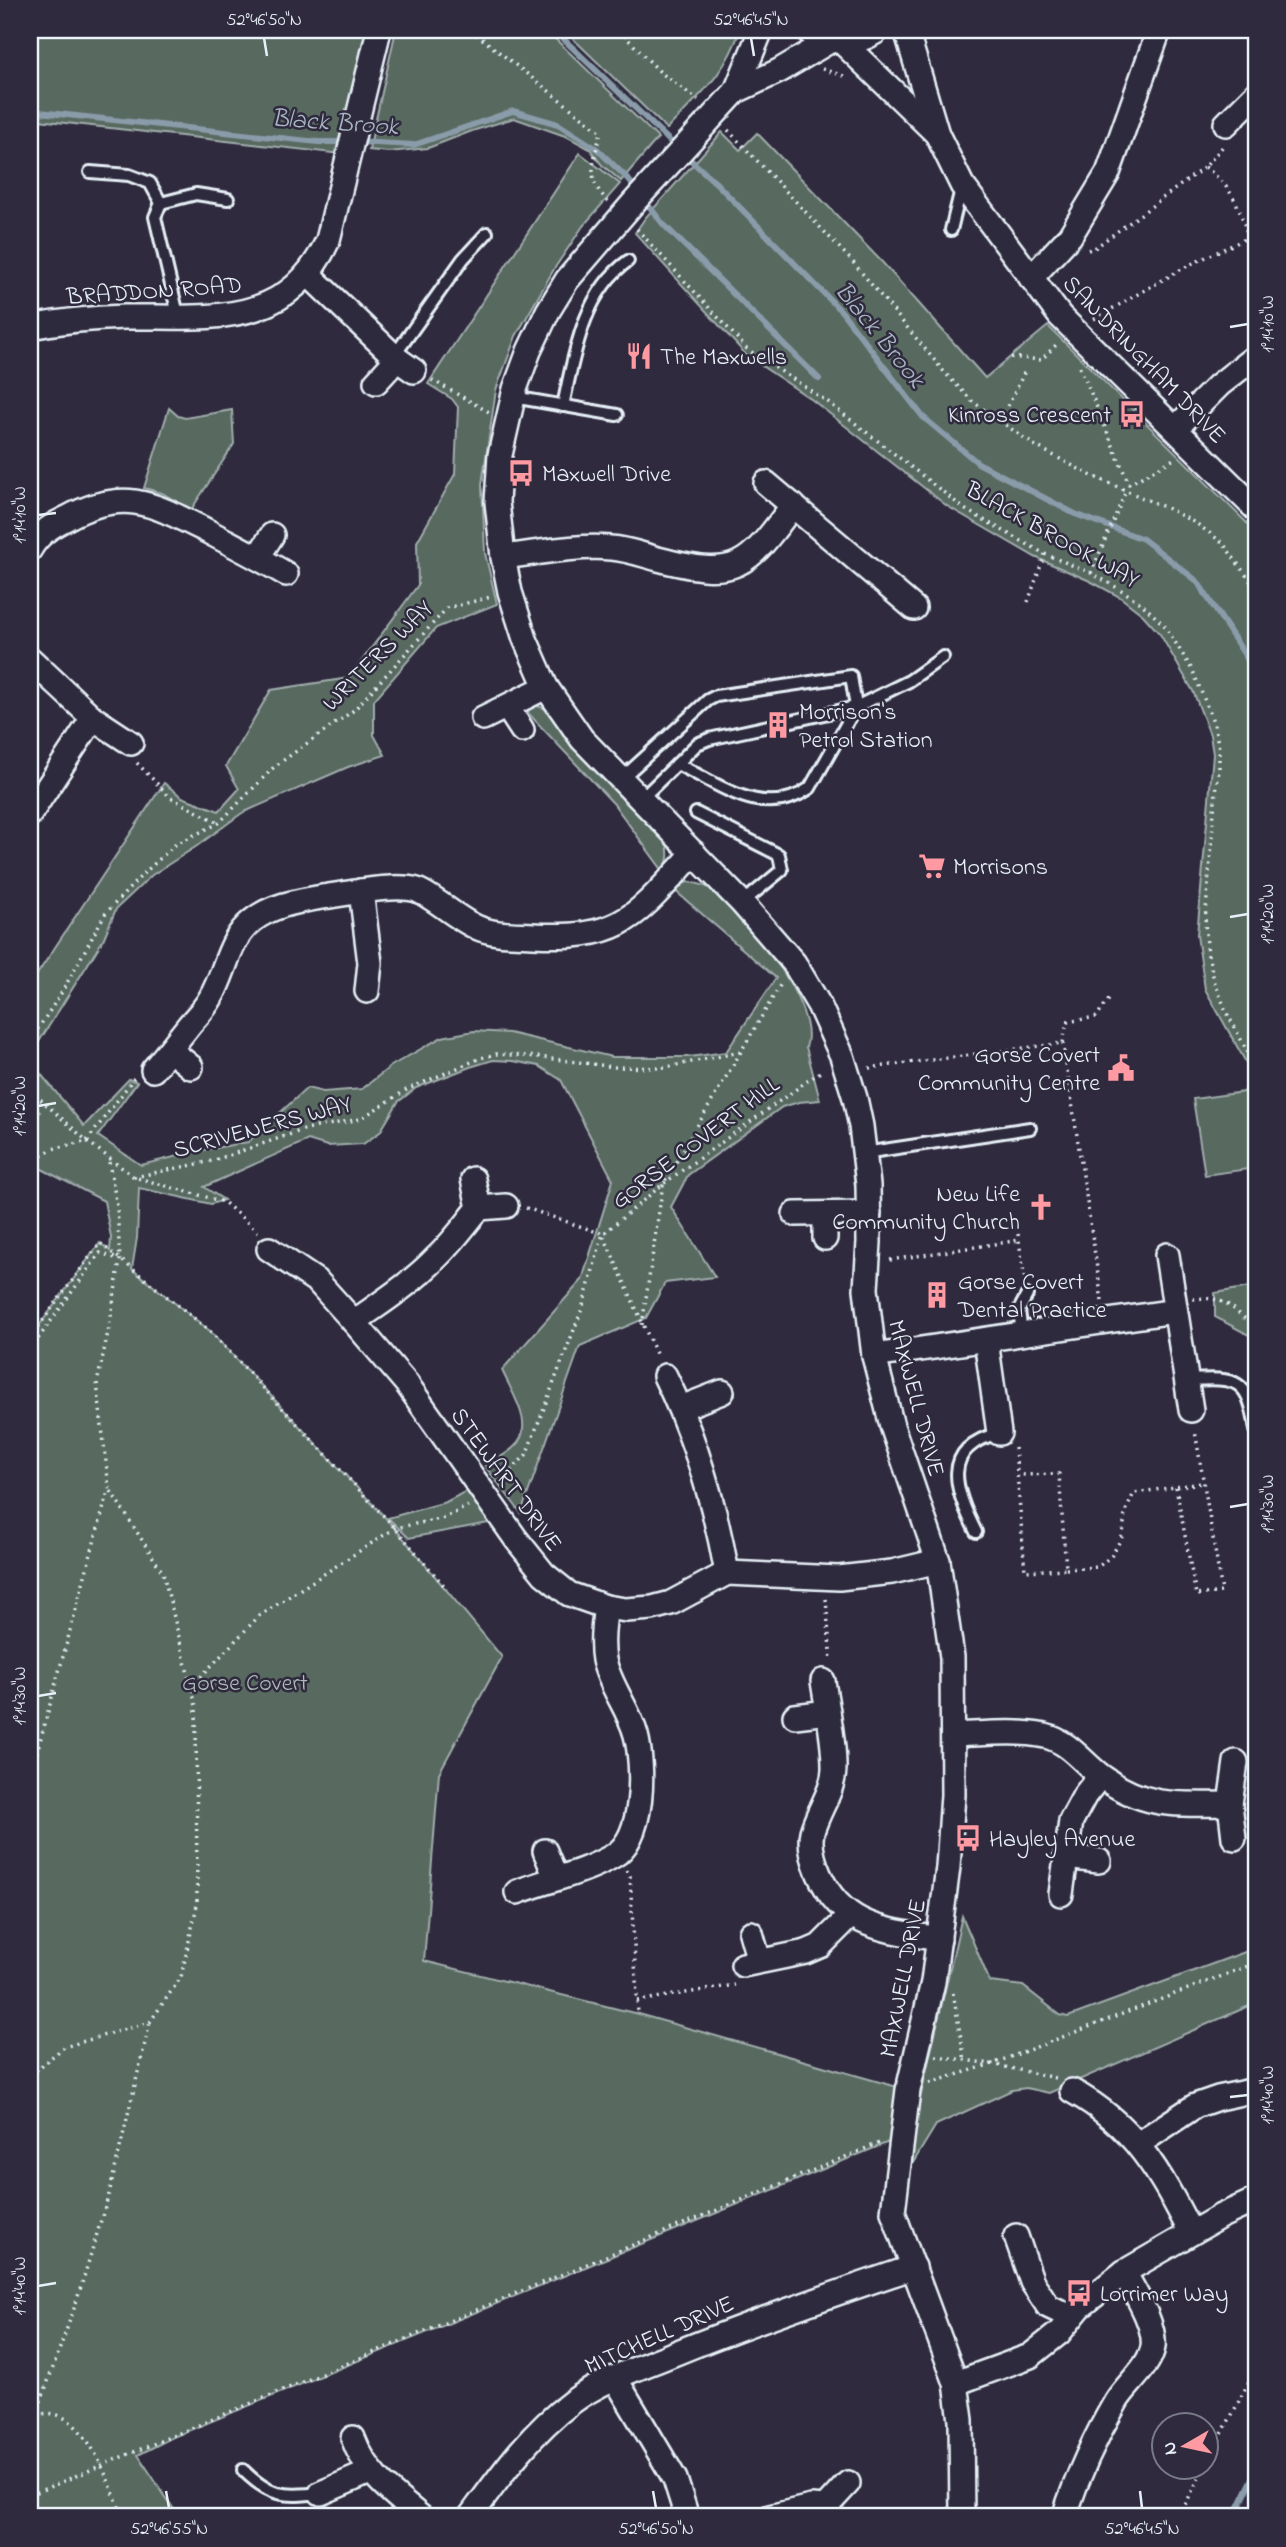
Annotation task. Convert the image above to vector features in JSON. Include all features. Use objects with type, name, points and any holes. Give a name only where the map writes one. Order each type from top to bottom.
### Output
[{"type":"street","name":"BRADDON ROAD","points":[[30,327],[89,318],[179,319],[258,309],[276,301],[309,275],[328,240],[379,30]]},
{"type":"street","name":"MAXWELL DRIVE","points":[[761,30],[736,91],[567,280],[548,311],[528,351],[506,421],[500,455],[498,502],[503,557],[510,592],[525,639],[546,687],[582,739],[768,930],[794,963],[819,1005],[845,1064],[861,1126],[869,1213],[866,1289],[874,1356],[900,1451],[938,1561],[952,1657],[953,1796],[948,1867],[933,1982],[908,2090],[893,2212],[956,2383],[961,2420],[962,2517]]},
{"type":"street","points":[[828,36],[854,38],[874,30]]},
{"type":"street","name":"SANDRINGHAM DRIVE","points":[[906,30],[937,134],[962,185],[1031,278],[1074,330],[1256,509]]},
{"type":"street","points":[[1031,278],[1070,236],[1108,173],[1159,30]]},
{"type":"street","name":"MAXWELL DRIVE","points":[[736,91],[779,71],[828,36]]},
{"type":"street","name":"SANDRINGHAM DRIVE","points":[[828,36],[937,134]]},
{"type":"street","points":[[1226,124],[1256,94]]},
{"type":"street","points":[[309,275],[402,362],[376,382]]},
{"type":"street","points":[[1176,428],[1219,385],[1256,356]]},
{"type":"street","points":[[766,483],[914,608]]},
{"type":"street","points":[[30,549],[34,541],[53,525],[72,514],[96,505],[125,501],[153,504],[286,574]]},
{"type":"street","points":[[503,557],[594,547],[614,548],[690,567],[713,570],[730,567],[746,560],[765,541],[793,505]]},
{"type":"street","points":[[258,557],[272,535]]},
{"type":"street","points":[[30,659],[93,718],[131,743]]},
{"type":"street","points":[[483,718],[546,687]]},
{"type":"street","points":[[507,707],[522,730]]},
{"type":"street","points":[[30,814],[93,718]]},
{"type":"street","points":[[153,1070],[210,1001],[230,950],[252,921],[264,913],[284,905],[361,891],[405,888],[419,891],[457,918],[479,929],[503,934],[584,935],[624,922],[649,901],[694,853]]},
{"type":"street","points":[[361,891],[370,963],[367,991]]},
{"type":"street","points":[[170,1050],[191,1067]]},
{"type":"street","points":[[473,1179],[478,1208]]},
{"type":"street","points":[[354,1322],[436,1259],[478,1208],[506,1206]]},
{"type":"street","points":[[794,1214],[825,1226],[869,1213]]},
{"type":"street","name":"STEWART DRIVE","points":[[269,1248],[318,1282],[354,1322],[407,1384],[544,1574],[569,1594],[606,1607],[626,1610],[662,1606],[727,1573],[824,1578],[892,1572],[938,1561]]},
{"type":"street","points":[[1167,1255],[1191,1410]]},
{"type":"street","points":[[874,1356],[989,1335],[1022,1334],[1106,1322],[1174,1307]]},
{"type":"street","points":[[989,1335],[1005,1406],[999,1433]]},
{"type":"street","points":[[665,1376],[681,1408],[718,1525],[727,1573]]},
{"type":"street","points":[[681,1408],[722,1392]]},
{"type":"street","points":[[517,1892],[616,1855],[629,1838],[639,1812],[640,1775],[636,1735],[604,1661],[602,1633],[606,1607]]},
{"type":"street","points":[[822,1681],[835,1768],[811,1836],[812,1853],[825,1886],[835,1902],[850,1916],[869,1925],[939,1938]]},
{"type":"street","points":[[795,1716],[828,1712]]},
{"type":"street","points":[[953,1735],[1015,1733],[1047,1736],[1075,1750],[1100,1776],[1127,1791],[1158,1803],[1230,1804]]},
{"type":"street","points":[[1234,1838],[1230,1804],[1236,1762]]},
{"type":"street","points":[[1061,1894],[1071,1821],[1100,1776]]},
{"type":"street","points":[[545,1851],[556,1878]]},
{"type":"street","points":[[1066,1857],[1099,1861]]},
{"type":"street","points":[[751,1933],[751,1963],[806,1952],[820,1946],[850,1916]]},
{"type":"street","points":[[1072,2091],[1093,2102],[1120,2124],[1138,2144],[1169,2190],[1191,2233]]},
{"type":"street","points":[[1138,2144],[1195,2106],[1256,2091]]},
{"type":"street","points":[[956,2383],[1030,2356],[1059,2333],[1071,2317],[1100,2290],[1124,2272],[1191,2233],[1256,2200]]},
{"type":"street","points":[[1016,2236],[1032,2282],[1048,2306],[1071,2317]]},
{"type":"street","name":"MITCHELL DRIVE","points":[[470,2517],[512,2460],[573,2401],[615,2378],[754,2321],[914,2267]]},
{"type":"street","points":[[1064,2517],[1094,2442],[1118,2399],[1146,2362],[1153,2347],[1151,2329],[1124,2272]]},
{"type":"street","points":[[615,2378],[675,2479],[687,2517]]},
{"type":"street","points":[[354,2438],[359,2454],[370,2472],[421,2517]]},
{"type":"street","points":[[321,2493],[370,2472]]},
{"type":"street","points":[[769,2517],[811,2507],[828,2513],[848,2483]]},
{"type":"lane","points":[[90,172],[129,175],[150,183],[161,202]]},
{"type":"lane","points":[[951,230],[962,185]]},
{"type":"lane","points":[[161,202],[196,194],[228,200]]},
{"type":"lane","points":[[161,202],[155,218],[179,319]]},
{"type":"lane","points":[[402,362],[464,259],[487,233]]},
{"type":"lane","points":[[563,406],[580,333],[601,287],[613,271],[628,261]]},
{"type":"lane","points":[[513,397],[617,415]]},
{"type":"lane","points":[[640,800],[697,744],[709,739],[856,707],[909,681],[943,657]]},
{"type":"lane","points":[[620,780],[699,707],[716,696],[851,676],[856,707],[810,788],[798,796],[768,803],[751,800],[677,764]]},
{"type":"lane","points":[[696,813],[779,855],[782,870],[742,903]]},
{"type":"lane","points":[[864,1153],[1030,1128]]},
{"type":"lane","points":[[1022,1334],[1019,1310],[1027,1295]]},
{"type":"lane","points":[[1186,1380],[1223,1378],[1237,1384],[1248,1393],[1256,1430]]},
{"type":"lane","points":[[976,1532],[957,1488],[958,1463],[962,1452],[973,1442],[999,1433]]},
{"type":"lane","points":[[243,2470],[259,2486],[276,2493],[294,2496],[321,2493]]},
{"type":"path","points":[[471,30],[601,132],[592,168],[593,182],[610,203]]},
{"type":"path","points":[[619,30],[660,72],[692,95],[852,261],[945,373],[972,401],[1034,444],[1090,475],[1197,524],[1223,543],[1256,589]]},
{"type":"path","points":[[813,65],[853,78]]},
{"type":"path","points":[[1070,236],[1088,250],[1096,247],[1205,167],[1235,133],[1226,124]]},
{"type":"path","points":[[1205,167],[1227,186],[1242,215],[1248,238]]},
{"type":"path","name":"BLACK BROOK WAY","points":[[635,227],[759,359],[828,402],[966,510],[1045,554],[1091,573],[1142,604],[1165,625],[1193,671],[1219,748],[1206,911],[1208,955],[1214,981],[1226,1011],[1256,1068]]},
{"type":"path","points":[[1011,357],[1041,360],[1074,330],[1108,310],[1189,265],[1256,234]]},
{"type":"path","points":[[1074,330],[1073,353],[1129,484]]},
{"type":"path","points":[[402,362],[506,421]]},
{"type":"path","points":[[1008,407],[1025,371]]},
{"type":"path","points":[[1091,573],[1129,484],[1195,448]]},
{"type":"path","points":[[1028,602],[1045,554]]},
{"type":"path","name":"WRITERS WAY","points":[[30,1041],[62,992],[105,914],[176,844],[219,823],[274,768],[354,710],[447,608],[510,592]]},
{"type":"path","points":[[131,743],[132,757],[171,798],[219,823]]},
{"type":"path","points":[[642,1325],[663,1184],[794,963]]},
{"type":"path","points":[[1106,1322],[1063,1044],[1067,1022],[1096,1017],[1110,998]]},
{"type":"path","points":[[845,1064],[1063,1044]]},
{"type":"path","name":"SCRIVENERS WAY","points":[[134,1177],[212,1161],[306,1129],[360,1119],[408,1089],[496,1054],[615,1067],[663,1068],[740,1052]]},
{"type":"path","name":"GORSE COVERT HILL","points":[[395,1528],[445,1518],[486,1497],[526,1455],[582,1309],[603,1234],[663,1184],[845,1064]]},
{"type":"path","points":[[30,1163],[52,1149],[87,1141],[138,1073],[153,1070]]},
{"type":"path","name":"SCRIVENERS WAY","points":[[30,1090],[87,1141],[134,1177],[224,1202],[260,1234],[269,1248]]},
{"type":"path","points":[[30,1765],[37,1752],[109,1488],[97,1382],[120,1260],[117,1206],[108,1157]]},
{"type":"path","points":[[506,1206],[512,1204],[603,1234],[665,1376]]},
{"type":"path","points":[[1017,1227],[1027,1295]]},
{"type":"path","points":[[867,1263],[1020,1240]]},
{"type":"path","points":[[30,1338],[100,1243],[210,1331],[395,1528],[447,1589]]},
{"type":"path","points":[[30,1350],[100,1253],[120,1260]]},
{"type":"path","points":[[1174,1307],[1207,1297],[1227,1302],[1256,1329]]},
{"type":"path","points":[[1176,1487],[1196,1595],[1222,1592],[1191,1410]]},
{"type":"path","points":[[999,1433],[1015,1443],[1025,1571],[1098,1567],[1112,1555],[1123,1535],[1125,1513],[1134,1493],[1203,1483]]},
{"type":"path","points":[[1018,1475],[1059,1474],[1066,1569]]},
{"type":"path","points":[[36,2415],[68,2327],[109,2194],[150,2022],[181,1978],[197,1905],[196,1706],[163,1573],[109,1488]]},
{"type":"path","points":[[191,1687],[259,1616],[395,1528]]},
{"type":"path","points":[[822,1681],[832,1670],[824,1578]]},
{"type":"path","points":[[616,1855],[630,1877],[638,2014]]},
{"type":"path","points":[[637,2001],[741,1983],[751,1963]]},
{"type":"path","points":[[908,2090],[992,2064],[1256,1963]]},
{"type":"path","points":[[933,1982],[953,1992],[965,2061]]},
{"type":"path","points":[[30,2075],[64,2047],[150,2022]]},
{"type":"path","points":[[915,2053],[992,2064],[1066,2081],[1072,2091]]},
{"type":"path","points":[[30,2495],[870,2145],[901,2137]]},
{"type":"path","points":[[1220,2437],[1256,2368]]},
{"type":"path","points":[[30,2418],[36,2415],[57,2415],[78,2426],[101,2467],[123,2517]]},
{"type":"path","points":[[1179,2517],[1198,2480]]},
{"type":"green space","points":[[30,30],[379,30],[350,155],[30,119]]},
{"type":"green space","points":[[396,30],[546,30],[658,138],[621,181],[602,165],[590,149],[568,137],[514,118],[428,148],[389,152],[369,150]]},
{"type":"green space","points":[[564,30],[740,30],[719,73],[667,129]]},
{"type":"green space","points":[[722,132],[740,150],[757,133],[882,262],[985,378],[1048,326],[1256,532],[1256,1168],[1205,1175],[1193,1099],[1244,1092],[1253,1075],[1205,989],[1197,935],[1213,754],[1210,735],[1193,691],[1160,634],[1143,615],[1120,597],[1035,557],[947,506],[811,399],[747,356],[635,233],[645,218]]},
{"type":"green space","points":[[580,153],[620,184],[583,226],[554,269],[516,336],[496,390],[482,484],[485,553],[497,604],[436,628],[374,700],[374,735],[385,755],[348,767],[242,813],[152,875],[116,909],[103,940],[30,1056],[30,985],[164,783],[182,797],[219,811],[239,789],[226,766],[271,690],[349,678],[418,585],[417,542],[455,474],[458,407],[452,399],[428,384]]},
{"type":"green space","points":[[169,408],[185,418],[232,410],[234,444],[191,510],[162,493],[144,488]]},
{"type":"green space","points":[[531,704],[544,708],[564,733],[666,840],[668,856],[663,871],[613,803],[528,713]]},
{"type":"green space","name":"Gorse Covert","points":[[688,882],[709,888],[723,898],[758,936],[791,984],[802,1008],[807,1030],[806,1047],[820,1100],[782,1107],[688,1175],[671,1207],[715,1277],[665,1283],[646,1318],[580,1346],[521,1513],[485,1466],[514,1447],[523,1430],[520,1409],[502,1370],[582,1280],[613,1180],[561,1080],[539,1066],[493,1060],[416,1088],[398,1102],[380,1132],[363,1144],[327,1146],[308,1140],[204,1187],[224,1200],[211,1204],[139,1188],[137,1238],[132,1269],[210,1331],[395,1528],[502,1657],[439,1773],[424,1961],[638,2014],[908,2090],[901,2137],[173,2437],[138,2455],[179,2517],[30,2517],[30,1338],[100,1243],[110,1251],[111,1237],[104,1201],[40,1168],[30,1174],[30,1128],[40,1112],[30,1107],[30,1061],[84,1126],[129,1079],[137,1082],[98,1136],[141,1165],[248,1142],[307,1088],[323,1092],[362,1089],[391,1066],[442,1037],[474,1031],[509,1033],[612,1057],[689,1057],[726,1052],[776,978],[672,888]]},
{"type":"green space","points":[[1256,1286],[1256,1346],[1249,1335],[1215,1317],[1215,1293]]},
{"type":"green space","points":[[470,1489],[494,1522],[409,1538],[388,1518],[446,1502]]},
{"type":"green space","points":[[962,1916],[990,1982],[1023,1986],[1060,2015],[1068,2017],[1256,1948],[1256,2003],[1049,2093],[1026,2088],[1012,2090],[936,2125],[908,2171],[904,2169]]},
{"type":"waterway","name":"Black Brook","points":[[554,30],[677,148]]},
{"type":"waterway","name":"Black Brook","points":[[30,111],[318,142],[346,142]]},
{"type":"waterway","name":"Black Brook","points":[[357,142],[414,145],[513,111],[558,124],[597,149],[628,179],[663,224],[819,379]]},
{"type":"waterway","name":"Black Brook","points":[[685,155],[717,184],[842,312],[923,417],[978,463],[1075,514],[1143,539],[1197,581],[1252,666],[1256,680]]},
{"type":"waterway","name":"Black Brook","points":[[1234,2517],[1256,2472]]},
{"type":"place","name":"The Maxwells","points":[[639,356]]},
{"type":"place","name":"Kinross Crescent","points":[[1132,414]]},
{"type":"place","name":"Maxwell Drive","points":[[521,473]]},
{"type":"place","name":"Morrison's Petrol Station","points":[[778,725]]},
{"type":"place","name":"Morrisons","points":[[932,866]]},
{"type":"place","name":"Gorse Covert Community Centre","points":[[1121,1068]]},
{"type":"place","name":"New Life Community Church","points":[[1041,1207]]},
{"type":"place","name":"Gorse Covert Dental Practice","points":[[937,1295]]},
{"type":"place","name":"Hayley Avenue","points":[[968,1838]]},
{"type":"place","name":"Lorrimer Way","points":[[1079,2293]]}]
